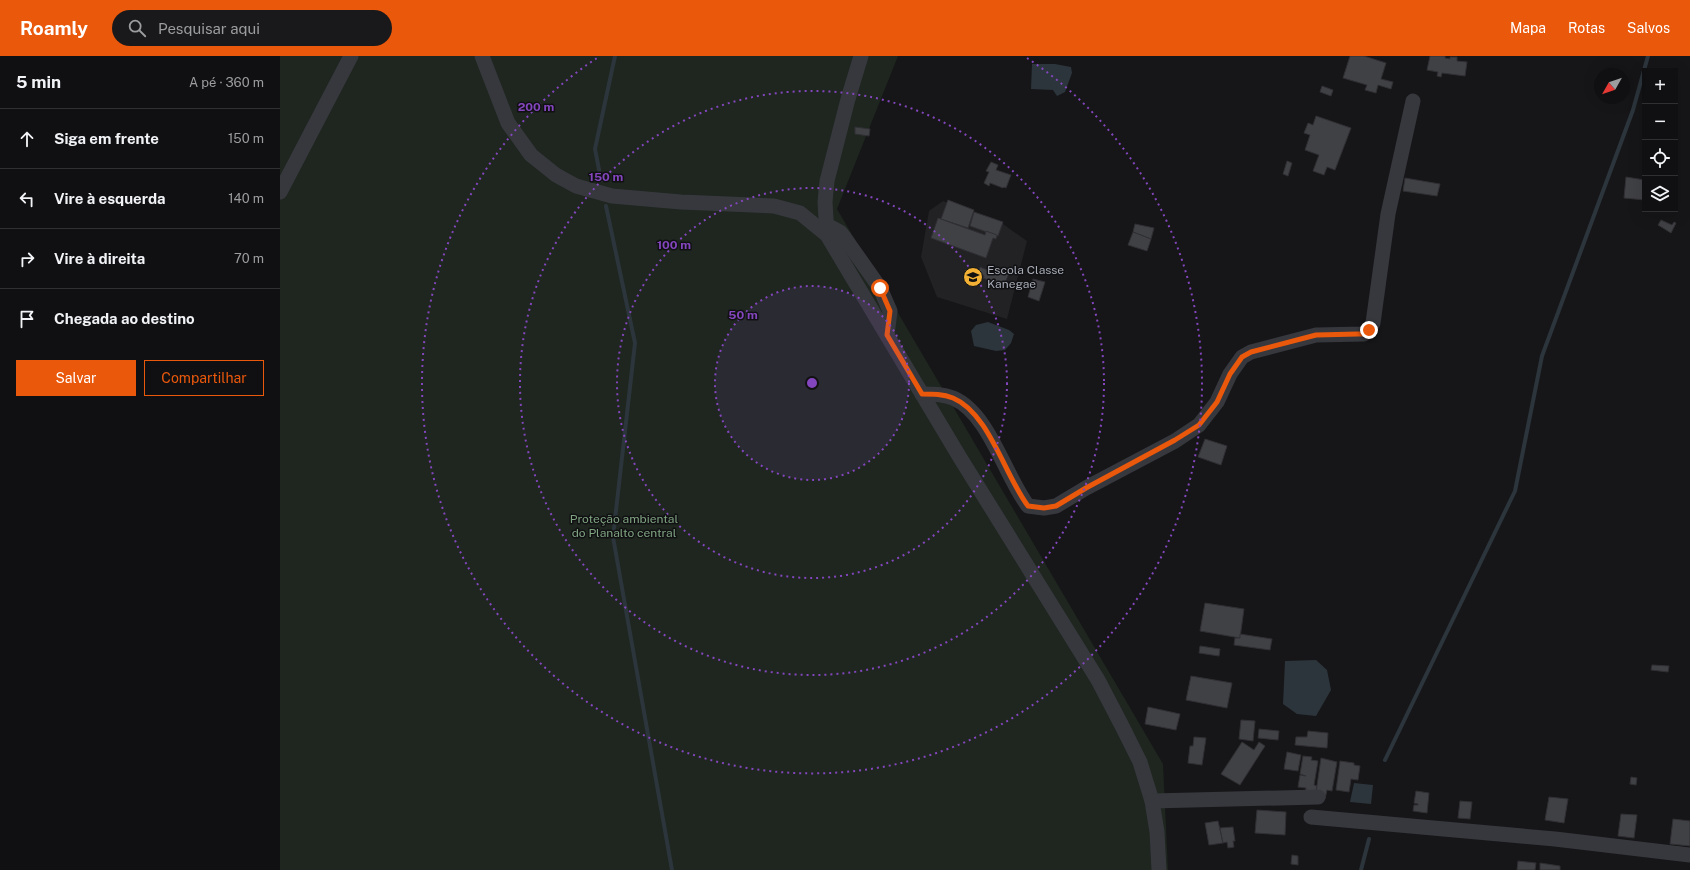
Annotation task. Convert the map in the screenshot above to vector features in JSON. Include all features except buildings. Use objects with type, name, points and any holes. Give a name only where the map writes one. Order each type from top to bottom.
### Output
[{"type":"street","points":[[280,192],[348,56]]},
{"type":"street","points":[[482,56],[508,124],[531,155],[556,175],[576,186],[612,196],[681,202],[774,206],[800,213],[827,230]]},
{"type":"street","points":[[861,56],[848,99],[827,181],[825,202],[827,230],[959,456],[1098,680],[1140,762],[1152,801],[1158,832],[1159,870]]},
{"type":"street","points":[[922,394],[937,394],[953,398],[968,408],[979,420],[1020,496],[1028,506],[1044,508],[1056,506],[1175,440],[1199,425],[1217,402],[1230,374],[1242,357],[1263,348],[1316,335],[1364,334],[1369,330],[1373,323],[1388,214],[1413,101]]},
{"type":"street","points":[[1152,801],[1318,797]]},
{"type":"street","points":[[1311,817],[1562,840],[1690,855]]},
{"type":"shaded area","points":[[1032,64],[1055,64],[1071,67],[1072,73],[1065,92],[1057,96],[1053,90],[1031,89]]},
{"type":"shaded area","name":"Escola Classe Kanegae","points":[[943,201],[1003,224],[1027,241],[1007,319],[937,297],[921,257],[929,211]]},
{"type":"shaded area","points":[[988,322],[1009,330],[1014,334],[1011,343],[1005,350],[996,351],[974,346],[971,331],[976,325]]},
{"type":"shaded area","points":[[1316,660],[1327,670],[1331,690],[1316,716],[1297,714],[1283,704],[1285,661]]},
{"type":"shaded area","points":[[1354,783],[1373,785],[1371,804],[1350,802]]},
{"type":"green space","name":"Proteção ambiental do Planalto central","points":[[280,56],[898,56],[837,209],[1163,764],[1168,870],[280,870]]},
{"type":"waterway","points":[[601,180],[595,149],[615,56]]},
{"type":"waterway","points":[[1385,760],[1515,491],[1542,356],[1633,110],[1648,56]]},
{"type":"waterway","points":[[606,206],[635,343],[613,537],[672,870]]},
{"type":"waterway","points":[[1361,870],[1369,839]]},
{"type":"place","name":"Escola Classe Kanegae","points":[[973,277]]},
{"type":"route","points":[[880,288],[890,311],[887,335],[922,394],[937,394],[953,398],[968,408],[979,420],[1020,496],[1028,506],[1035,508],[1056,506],[1175,440],[1199,425],[1217,402],[1230,374],[1242,357],[1251,352],[1316,335],[1364,334],[1369,330]]}]
